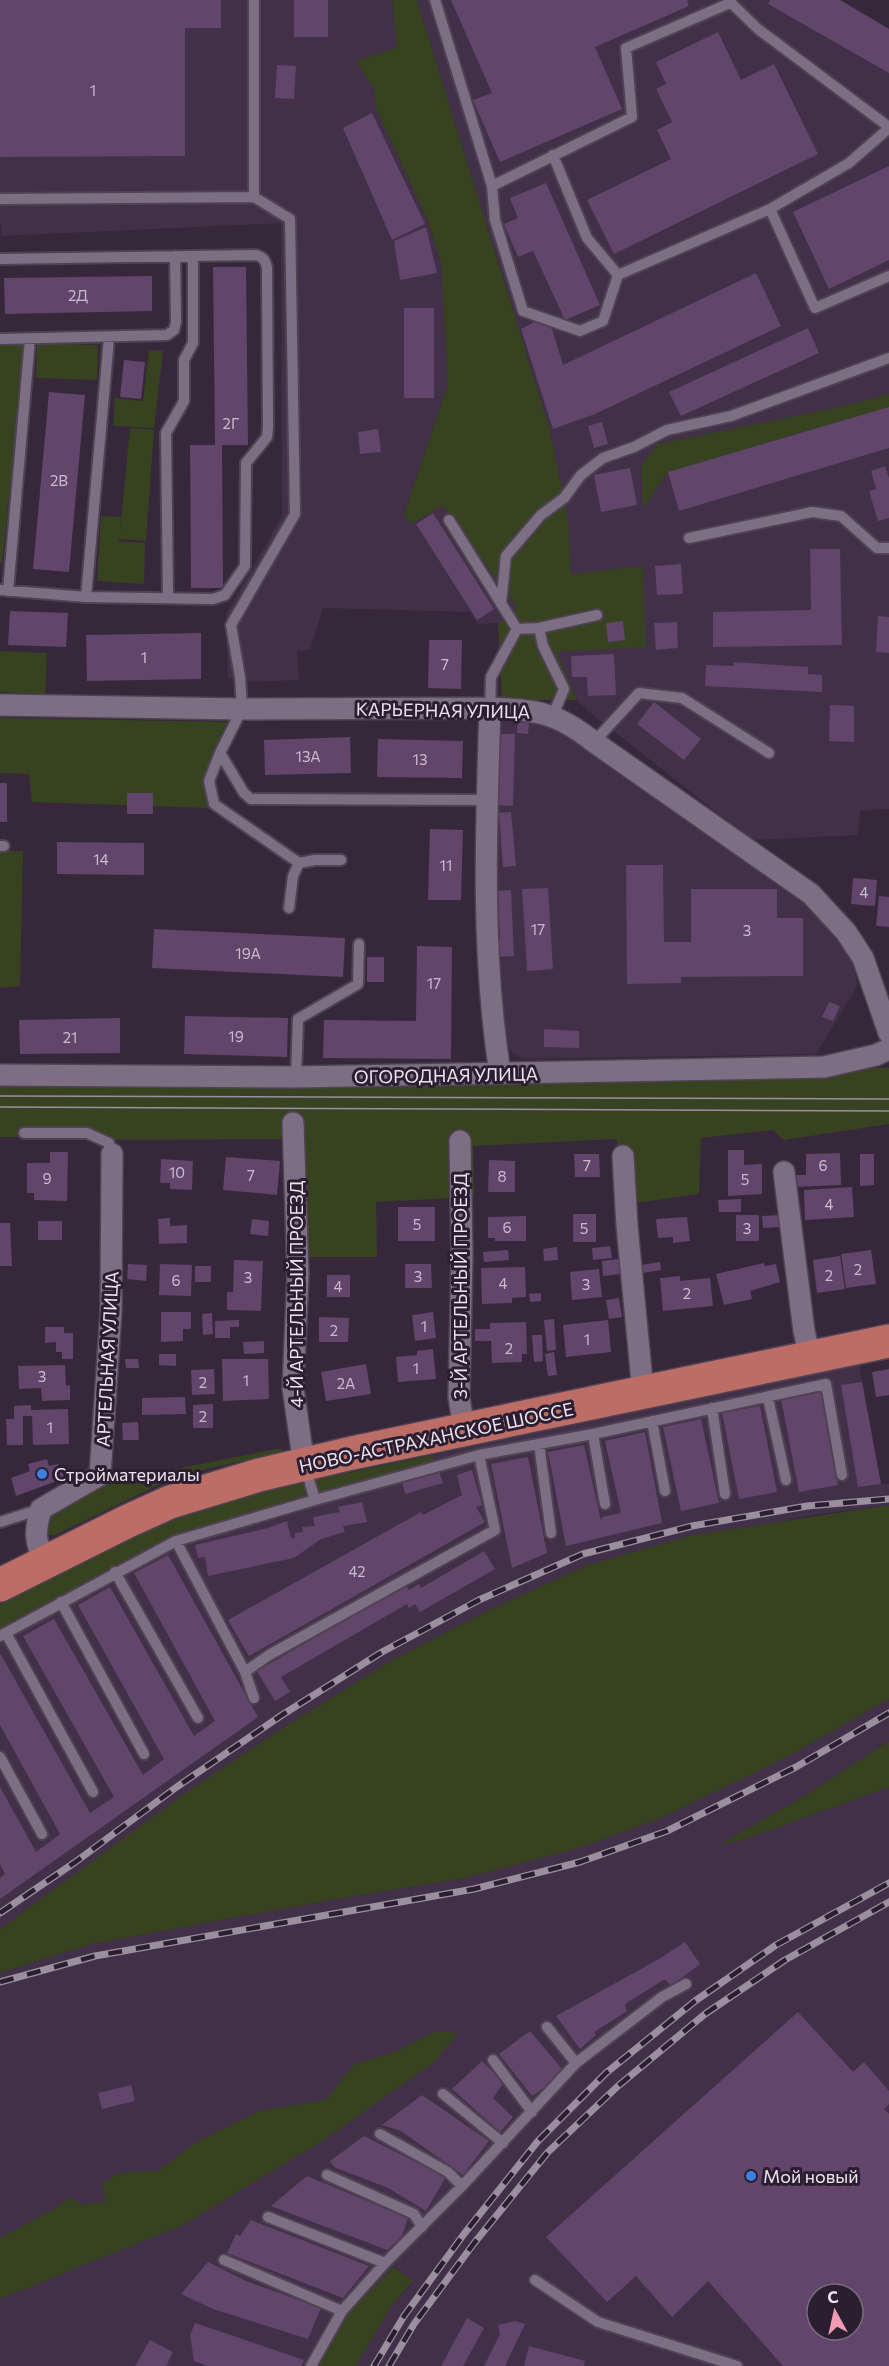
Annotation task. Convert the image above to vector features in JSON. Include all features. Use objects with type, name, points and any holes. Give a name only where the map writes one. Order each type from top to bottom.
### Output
[{"type":"main road","name":"НОВО-АСТРАХАНСКОЕ ШОССЕ","points":[[0,1586],[170,1502],[259,1475],[304,1465],[471,1443],[648,1407],[810,1357],[889,1341]]},
{"type":"street","name":"КАРЬЕРНАЯ УЛИЦА","points":[[0,705],[242,709],[490,708],[526,710],[553,715],[573,725],[811,894],[846,932],[863,958],[889,1034]]},
{"type":"street","points":[[490,708],[485,918],[494,1032],[500,1073]]},
{"type":"street","name":"ОГОРОДНАЯ УЛИЦА","points":[[0,1075],[296,1077],[824,1067],[876,1055],[889,1049]]},
{"type":"street","name":"4-Й АРТЕЛЬНЫЙ ПРОЕЗД","points":[[293,1123],[298,1274],[293,1388],[304,1465]]},
{"type":"street","name":"3-Й АРТЕЛЬНЫЙ ПРОЕЗД","points":[[460,1140],[462,1254],[459,1397],[471,1443]]},
{"type":"street","name":"АРТЕЛЬНАЯ УЛИЦА","points":[[41,1509],[100,1475],[111,1300],[112,1154]]},
{"type":"street","points":[[624,1156],[627,1226],[648,1407]]},
{"type":"street","points":[[784,1172],[804,1331],[810,1357]]},
{"type":"street","points":[[41,1509],[36,1525],[36,1543],[45,1563]]},
{"type":"lane","points":[[254,0],[254,197]]},
{"type":"lane","points":[[435,0],[492,186],[495,220],[523,311],[580,331],[603,321],[618,275],[770,209],[849,163],[889,127],[758,29],[729,2],[626,48],[632,117],[492,186]]},
{"type":"lane","points":[[554,155],[587,238],[618,275]]},
{"type":"lane","points":[[0,199],[254,197],[290,219],[295,514],[231,625],[240,677],[242,709],[208,781],[214,804],[299,863],[315,860],[341,860]]},
{"type":"lane","points":[[770,209],[815,308],[889,276]]},
{"type":"lane","points":[[0,259],[256,255],[266,261],[267,437],[246,463],[245,566],[230,590],[219,598],[86,597],[4,591],[30,339]]},
{"type":"lane","points":[[0,339],[159,337],[167,335],[174,330],[175,256]]},
{"type":"lane","points":[[168,597],[166,433],[184,400],[184,360],[193,343],[193,256]]},
{"type":"lane","points":[[86,597],[109,338]]},
{"type":"lane","points":[[501,604],[506,556],[541,515],[564,498],[581,475],[603,458],[634,447],[667,430],[731,416],[889,358]]},
{"type":"lane","points":[[689,538],[812,512],[841,516],[877,548],[889,548]]},
{"type":"lane","points":[[449,520],[517,629]]},
{"type":"lane","points":[[517,629],[539,628],[597,615]]},
{"type":"lane","points":[[539,628],[543,646],[564,689],[553,715]]},
{"type":"lane","points":[[490,708],[490,677],[517,629]]},
{"type":"lane","points":[[594,742],[639,693],[682,698],[769,753]]},
{"type":"lane","points":[[220,753],[243,793],[251,799],[487,800]]},
{"type":"lane","points":[[289,908],[294,876],[299,863]]},
{"type":"lane","points":[[296,1077],[298,1019],[358,984],[359,944]]},
{"type":"lane","points":[[24,1133],[87,1133],[109,1143],[112,1154]]},
{"type":"lane","points":[[93,1792],[3,1635],[115,1572],[176,1541],[315,1500],[471,1443],[538,1444],[593,1434],[648,1407],[712,1408],[826,1384],[842,1475]]},
{"type":"lane","points":[[768,1398],[786,1480]]},
{"type":"lane","points":[[648,1407],[665,1491]]},
{"type":"lane","points":[[712,1408],[725,1494]]},
{"type":"lane","points":[[593,1434],[605,1504]]},
{"type":"lane","points":[[245,1672],[269,1654],[495,1530],[471,1443]]},
{"type":"lane","points":[[538,1444],[551,1533]]},
{"type":"lane","points":[[304,1465],[315,1500]]},
{"type":"lane","points":[[0,1522],[41,1509]]},
{"type":"lane","points":[[176,1541],[245,1672],[254,1698]]},
{"type":"lane","points":[[115,1572],[198,1718]]},
{"type":"lane","points":[[61,1602],[144,1754]]},
{"type":"lane","points":[[0,1757],[42,1834]]},
{"type":"lane","points":[[311,2366],[342,2311],[385,2263],[503,2143],[576,2063],[662,1997],[686,1984]]},
{"type":"lane","points":[[548,2027],[576,2063]]},
{"type":"lane","points":[[493,2060],[532,2112]]},
{"type":"lane","points":[[443,2094],[503,2143]]},
{"type":"lane","points":[[380,2134],[448,2172],[462,2186]]},
{"type":"lane","points":[[327,2175],[414,2214],[422,2227]]},
{"type":"lane","points":[[268,2217],[385,2263]]},
{"type":"lane","points":[[224,2260],[342,2311]]},
{"type":"lane","points":[[536,2280],[598,2322],[737,2366]]},
{"type":"shaded area","points":[[0,0],[392,0],[398,47],[356,61],[374,89],[376,108],[427,219],[441,262],[448,384],[404,514],[411,524],[443,506],[517,607],[498,623],[478,624],[470,612],[323,608],[310,650],[297,651],[299,680],[248,682],[247,677],[228,678],[226,614],[282,516],[281,223],[2,236],[0,219]]},
{"type":"shaded area","points":[[417,0],[840,0],[889,29],[889,394],[641,466],[643,507],[668,472],[889,407],[889,809],[860,811],[858,835],[752,840],[577,700],[557,652],[642,566],[571,575],[568,518],[550,430]]},
{"type":"shaded area","points":[[505,714],[548,719],[608,758],[828,921],[855,966],[857,987],[816,1054],[524,1059],[514,1054],[505,1042],[494,963],[494,724]]},
{"type":"shaded area","points":[[859,1364],[881,1484],[889,1484],[889,1505],[806,1516],[588,1565],[487,1611],[389,1662],[289,1724],[0,1929],[0,1628],[169,1538],[433,1462],[433,1455]]},
{"type":"shaded area","points":[[889,1699],[889,1741],[806,1795],[720,1845],[749,1838],[889,1787],[889,2366],[356,2366],[391,2307],[413,2282],[393,2267],[316,2366],[0,2366],[0,1973],[92,1944],[465,1878],[789,1756]]},
{"type":"green space","points":[[392,0],[417,0],[550,430],[568,518],[571,574],[643,566],[646,647],[557,652],[577,700],[502,700],[498,623],[517,607],[443,506],[411,524],[404,514],[448,384],[441,262],[427,219],[376,108],[374,89],[356,61],[397,47]]},
{"type":"green space","points":[[0,343],[25,344],[2,563],[0,563]]},
{"type":"green space","points":[[37,343],[98,345],[97,380],[36,378]]},
{"type":"green space","points":[[149,350],[163,351],[154,428],[113,426],[115,398],[143,401]]},
{"type":"green space","points":[[889,394],[889,407],[668,472],[643,508],[641,466],[657,444],[839,407]]},
{"type":"green space","points":[[130,428],[154,430],[146,541],[119,539],[119,541],[145,543],[144,584],[97,581],[101,516],[121,517],[120,532]]},
{"type":"green space","points":[[0,651],[47,653],[45,694],[0,692]]},
{"type":"green space","points":[[0,718],[232,722],[207,776],[208,808],[32,802],[29,774],[0,773]]},
{"type":"green space","points":[[0,850],[23,851],[20,986],[0,988]]},
{"type":"green space","points":[[889,1068],[889,1124],[784,1140],[773,1130],[701,1138],[699,1194],[621,1205],[617,1139],[473,1146],[474,1197],[376,1202],[377,1257],[307,1257],[284,1139],[113,1140],[96,1130],[85,1128],[22,1137],[0,1137],[0,1083],[827,1075]]},
{"type":"green space","points":[[281,1448],[283,1452],[207,1469],[156,1486],[55,1535],[48,1535],[46,1531],[51,1508],[90,1486]]},
{"type":"green space","points":[[433,1455],[433,1462],[169,1538],[0,1628],[0,1604],[158,1523],[265,1490]]},
{"type":"green space","points":[[889,1505],[889,1699],[789,1756],[659,1819],[579,1848],[465,1878],[92,1944],[0,1973],[0,1929],[184,1794],[289,1724],[389,1662],[487,1611],[588,1565],[693,1535]]},
{"type":"green space","points":[[889,1741],[889,1787],[749,1838],[717,1846],[806,1795]]},
{"type":"green space","points":[[436,2031],[458,2033],[436,2061],[321,2142],[183,2225],[0,2299],[0,2238],[54,2209],[70,2197],[83,2205],[106,2201],[102,2184],[119,2173],[158,2171],[196,2142],[259,2111],[326,2100],[354,2064],[395,2052]]},
{"type":"green space","points":[[393,2267],[413,2281],[391,2307],[356,2366],[316,2366],[348,2314]]},
{"type":"building","points":[[0,0],[221,0],[221,28],[185,28],[185,156],[0,157]]},
{"type":"building","points":[[294,0],[328,0],[328,37],[294,37]]},
{"type":"building","points":[[451,0],[687,0],[689,6],[595,47],[622,109],[500,162],[473,100],[492,93]]},
{"type":"building","points":[[770,0],[840,0],[889,29],[889,73],[768,4]]},
{"type":"building","points":[[718,32],[741,80],[774,64],[818,154],[614,254],[587,200],[671,159],[657,130],[672,122],[656,89],[666,84],[656,62]]},
{"type":"building","points":[[277,65],[296,66],[294,99],[275,98]]},
{"type":"building","points":[[372,113],[425,224],[392,240],[343,128]]},
{"type":"building","points":[[889,166],[889,260],[829,289],[793,212]]},
{"type":"building","points":[[546,183],[600,305],[565,320],[533,251],[518,257],[504,224],[518,218],[510,198]]},
{"type":"building","points":[[426,227],[437,273],[400,280],[394,241]]},
{"type":"building","points":[[213,267],[246,267],[248,445],[222,445],[223,588],[191,588],[190,445],[215,445]]},
{"type":"building","points":[[756,273],[781,326],[595,414],[553,429],[521,329],[536,321],[552,329],[563,365]]},
{"type":"building","points":[[152,276],[152,311],[5,314],[4,278]]},
{"type":"building","points":[[404,308],[434,308],[434,398],[404,398]]},
{"type":"building","points":[[808,328],[819,353],[681,416],[669,392]]},
{"type":"building","points":[[124,360],[145,362],[141,399],[120,397]]},
{"type":"building","points":[[49,392],[85,395],[69,572],[33,569]]},
{"type":"building","points":[[889,407],[889,448],[679,511],[668,472]]},
{"type":"building","points":[[602,422],[608,444],[594,448],[588,426]]},
{"type":"building","points":[[378,429],[381,452],[360,454],[358,432]]},
{"type":"building","points":[[885,466],[889,478],[889,518],[878,521],[869,491],[876,489],[871,471]]},
{"type":"building","points":[[630,468],[637,505],[601,512],[594,475]]},
{"type":"building","points":[[433,513],[494,609],[477,620],[416,524]]},
{"type":"building","points":[[810,549],[840,549],[842,645],[713,647],[713,612],[811,610]]},
{"type":"building","points":[[681,564],[683,594],[657,595],[655,566]]},
{"type":"building","points":[[10,611],[68,613],[66,647],[8,645]]},
{"type":"building","points":[[878,616],[889,617],[889,653],[876,652]]},
{"type":"building","points":[[623,621],[625,640],[608,642],[606,623]]},
{"type":"building","points":[[677,622],[678,648],[656,650],[654,623]]},
{"type":"building","points":[[201,633],[201,679],[87,681],[86,635]]},
{"type":"building","points":[[429,640],[462,640],[461,689],[428,688]]},
{"type":"building","points":[[614,654],[616,695],[588,696],[587,677],[572,677],[571,656]]},
{"type":"building","points":[[734,662],[808,667],[808,674],[822,675],[822,692],[705,686],[706,665],[734,666]]},
{"type":"building","points":[[654,702],[701,739],[684,760],[637,724]]},
{"type":"building","points":[[830,705],[854,706],[854,742],[829,741]]},
{"type":"building","points":[[518,722],[529,723],[528,734],[517,733]]},
{"type":"building","points":[[499,734],[515,734],[513,806],[497,805]]},
{"type":"building","points":[[350,737],[351,773],[265,775],[264,740]]},
{"type":"building","points":[[378,739],[463,741],[462,778],[377,777]]},
{"type":"building","points":[[0,783],[7,783],[7,822],[0,822]]},
{"type":"building","points":[[127,793],[153,793],[153,814],[127,814]]},
{"type":"building","points":[[511,812],[516,866],[503,867],[499,813]]},
{"type":"building","points":[[430,829],[463,830],[461,900],[428,900]]},
{"type":"building","points":[[57,842],[144,843],[144,875],[57,874]]},
{"type":"building","points":[[626,865],[663,865],[664,942],[691,942],[691,889],[777,889],[777,918],[803,918],[803,976],[681,977],[681,983],[627,984]]},
{"type":"building","points":[[853,878],[877,880],[875,906],[851,904]]},
{"type":"building","points":[[548,888],[553,969],[527,971],[522,889]]},
{"type":"building","points":[[511,890],[514,956],[496,957],[495,938],[500,938],[498,891]]},
{"type":"building","points":[[879,896],[889,897],[889,927],[876,926]]},
{"type":"building","points":[[154,929],[345,938],[343,977],[152,968]]},
{"type":"building","points":[[417,946],[452,947],[451,1059],[323,1058],[324,1020],[416,1021]]},
{"type":"building","points":[[367,957],[384,957],[384,982],[367,982]]},
{"type":"building","points":[[829,1002],[840,1006],[833,1021],[822,1017]]},
{"type":"building","points":[[185,1016],[288,1018],[287,1057],[184,1054]]},
{"type":"building","points":[[120,1018],[120,1053],[20,1054],[19,1020]]},
{"type":"building","points":[[544,1029],[579,1031],[579,1048],[544,1047]]},
{"type":"building","points":[[728,1150],[744,1150],[744,1165],[762,1164],[762,1194],[728,1196]]},
{"type":"building","points":[[50,1152],[68,1152],[67,1201],[34,1200],[34,1193],[27,1193],[27,1163],[50,1163]]},
{"type":"building","points":[[840,1153],[841,1185],[794,1187],[793,1175],[806,1175],[806,1154]]},
{"type":"building","points":[[574,1154],[599,1154],[600,1177],[575,1177]]},
{"type":"building","points":[[860,1154],[874,1154],[874,1185],[860,1186]]},
{"type":"building","points":[[226,1157],[280,1161],[277,1195],[223,1190]]},
{"type":"building","points":[[161,1159],[193,1161],[192,1190],[170,1189],[170,1183],[160,1183]]},
{"type":"building","points":[[489,1160],[515,1161],[515,1192],[488,1192]]},
{"type":"building","points":[[852,1187],[854,1217],[805,1220],[804,1190]]},
{"type":"building","points":[[741,1199],[741,1212],[719,1212],[718,1200]]},
{"type":"building","points":[[398,1207],[435,1207],[435,1241],[398,1241]]},
{"type":"building","points":[[573,1214],[596,1214],[596,1242],[573,1242]]},
{"type":"building","points":[[736,1215],[759,1215],[759,1241],[736,1241]]},
{"type":"building","points":[[780,1215],[781,1227],[763,1228],[762,1216]]},
{"type":"building","points":[[526,1216],[526,1241],[495,1241],[495,1238],[488,1238],[488,1217]]},
{"type":"building","points":[[687,1217],[690,1241],[673,1243],[673,1237],[658,1238],[656,1219]]},
{"type":"building","points":[[170,1218],[170,1226],[187,1225],[187,1243],[159,1244],[158,1219]]},
{"type":"building","points":[[252,1219],[269,1221],[268,1236],[250,1234]]},
{"type":"building","points":[[38,1221],[62,1221],[62,1240],[38,1240]]},
{"type":"building","points":[[0,1223],[10,1223],[12,1266],[0,1266]]},
{"type":"building","points":[[610,1246],[612,1258],[593,1260],[592,1248]]},
{"type":"building","points":[[557,1247],[558,1260],[544,1261],[543,1249]]},
{"type":"building","points":[[508,1250],[509,1260],[484,1262],[483,1252]]},
{"type":"building","points":[[871,1250],[876,1284],[846,1288],[841,1254]]},
{"type":"building","points":[[840,1256],[845,1289],[817,1293],[813,1260]]},
{"type":"building","points":[[620,1259],[622,1274],[603,1276],[602,1261]]},
{"type":"building","points":[[234,1260],[263,1261],[261,1311],[227,1310],[227,1292],[233,1292]]},
{"type":"building","points":[[660,1262],[661,1270],[642,1273],[641,1265]]},
{"type":"building","points":[[764,1263],[765,1266],[776,1264],[780,1282],[750,1291],[752,1299],[724,1305],[716,1274]]},
{"type":"building","points":[[128,1264],[147,1265],[146,1281],[127,1279]]},
{"type":"building","points":[[160,1264],[192,1265],[191,1296],[159,1295]]},
{"type":"building","points":[[405,1264],[431,1264],[432,1288],[405,1288]]},
{"type":"building","points":[[195,1266],[211,1266],[211,1282],[195,1282]]},
{"type":"building","points":[[525,1267],[526,1297],[512,1298],[512,1303],[482,1304],[481,1268]]},
{"type":"building","points":[[599,1269],[602,1297],[572,1300],[570,1272]]},
{"type":"building","points":[[327,1275],[350,1275],[350,1297],[327,1297]]},
{"type":"building","points":[[680,1276],[680,1281],[710,1278],[713,1306],[663,1311],[660,1278]]},
{"type":"building","points":[[541,1293],[541,1301],[530,1302],[529,1294]]},
{"type":"building","points":[[619,1298],[622,1317],[609,1319],[606,1300]]},
{"type":"building","points":[[161,1312],[191,1312],[191,1329],[183,1329],[183,1341],[161,1342]]},
{"type":"building","points":[[433,1312],[436,1338],[415,1341],[412,1315]]},
{"type":"building","points":[[212,1313],[213,1334],[203,1335],[202,1314]]},
{"type":"building","points":[[319,1317],[349,1318],[348,1342],[319,1342]]},
{"type":"building","points":[[554,1319],[556,1350],[547,1351],[544,1320]]},
{"type":"building","points":[[239,1320],[239,1327],[230,1327],[230,1338],[215,1338],[215,1321]]},
{"type":"building","points":[[608,1320],[611,1352],[566,1357],[563,1325]]},
{"type":"building","points":[[526,1322],[527,1354],[522,1354],[522,1362],[492,1363],[491,1341],[475,1341],[475,1329],[490,1329],[490,1323]]},
{"type":"building","points":[[45,1327],[64,1327],[64,1333],[73,1333],[73,1359],[62,1359],[62,1352],[56,1352],[56,1342],[45,1343]]},
{"type":"building","points":[[532,1335],[542,1335],[543,1361],[534,1362]]},
{"type":"building","points":[[264,1341],[264,1353],[244,1354],[243,1342]]},
{"type":"building","points":[[433,1349],[436,1379],[398,1382],[396,1357],[417,1355],[417,1351]]},
{"type":"building","points":[[554,1352],[557,1375],[548,1376],[545,1354]]},
{"type":"building","points":[[159,1354],[176,1354],[176,1366],[159,1365]]},
{"type":"building","points":[[125,1359],[138,1359],[139,1368],[126,1368]]},
{"type":"building","points":[[222,1359],[268,1359],[269,1399],[223,1401]]},
{"type":"building","points":[[366,1364],[371,1394],[326,1401],[321,1372]]},
{"type":"building","points":[[65,1365],[66,1386],[70,1385],[70,1400],[42,1401],[41,1388],[19,1389],[18,1366]]},
{"type":"building","points":[[214,1369],[215,1394],[192,1395],[191,1370]]},
{"type":"building","points":[[889,1369],[889,1395],[876,1397],[872,1372]]},
{"type":"building","points":[[862,1382],[881,1484],[858,1487],[841,1385]]},
{"type":"building","points":[[821,1392],[838,1485],[799,1492],[781,1399]]},
{"type":"building","points":[[185,1397],[186,1414],[142,1415],[142,1398]]},
{"type":"building","points":[[213,1404],[213,1428],[193,1428],[193,1405]]},
{"type":"building","points":[[31,1405],[31,1410],[68,1409],[69,1444],[33,1445],[32,1416],[23,1416],[23,1445],[7,1445],[6,1419],[14,1419],[14,1406]]},
{"type":"building","points":[[760,1406],[777,1492],[739,1499],[722,1413]]},
{"type":"building","points":[[701,1419],[719,1503],[681,1511],[663,1427]]},
{"type":"building","points":[[138,1422],[139,1440],[123,1440],[122,1423]]},
{"type":"building","points":[[645,1432],[662,1523],[566,1546],[548,1452],[584,1445],[601,1521],[602,1517],[621,1513],[605,1441]]},
{"type":"building","points":[[528,1457],[547,1553],[512,1568],[491,1464]]},
{"type":"building","name":"Стройматериалы","points":[[47,1459],[49,1466],[58,1464],[65,1478],[16,1496],[11,1478],[30,1471],[28,1464]]},
{"type":"building","points":[[472,1470],[482,1505],[476,1507],[485,1522],[249,1656],[228,1620],[421,1512],[423,1515],[462,1495],[457,1475]]},
{"type":"building","points":[[439,1471],[443,1483],[405,1494],[402,1481]]},
{"type":"building","points":[[362,1502],[367,1522],[343,1526],[345,1532],[321,1539],[294,1558],[208,1576],[205,1557],[198,1558],[195,1545],[268,1528],[287,1521],[291,1538],[295,1538],[295,1533],[303,1532],[302,1527],[315,1526],[313,1517],[340,1512],[338,1507]]},
{"type":"building","points":[[484,1551],[495,1569],[420,1612],[415,1604],[409,1608],[407,1604],[281,1677],[290,1692],[275,1701],[257,1671],[406,1585],[409,1590],[419,1584],[421,1588]]},
{"type":"building","points":[[168,1555],[258,1717],[0,1899],[0,1878],[5,1874],[0,1864],[0,1787],[36,1852],[60,1834],[0,1725],[0,1653],[90,1813],[114,1797],[23,1636],[54,1619],[143,1775],[164,1759],[78,1605],[110,1587],[194,1736],[215,1721],[134,1573]]},
{"type":"building","points":[[685,1942],[700,1964],[671,1986],[665,1979],[625,2004],[627,2011],[594,2032],[596,2035],[580,2049],[556,2016],[659,1959]]},
{"type":"building","name":"Мой новый","points":[[798,2012],[853,2072],[864,2062],[889,2091],[889,2104],[884,2109],[889,2114],[889,2366],[783,2366],[708,2281],[672,2317],[636,2276],[607,2302],[546,2237]]},
{"type":"building","points":[[530,2031],[562,2069],[548,2085],[532,2096],[499,2054]]},
{"type":"building","points":[[482,2061],[504,2082],[493,2098],[513,2117],[500,2132],[452,2089]]},
{"type":"building","points":[[131,2085],[135,2101],[102,2109],[98,2093]]},
{"type":"building","points":[[422,2095],[489,2141],[463,2175],[401,2131],[382,2125]]},
{"type":"building","points":[[364,2136],[446,2177],[426,2211],[388,2188],[334,2167],[330,2161]]},
{"type":"building","points":[[307,2176],[408,2218],[402,2236],[387,2250],[271,2206]]},
{"type":"building","points":[[251,2220],[369,2266],[343,2298],[227,2253],[236,2234],[240,2236]]},
{"type":"building","points":[[208,2262],[246,2281],[321,2308],[308,2339],[213,2309],[181,2294]]},
{"type":"building","points":[[467,2318],[484,2328],[463,2366],[441,2366]]},
{"type":"building","points":[[515,2321],[525,2324],[505,2366],[484,2366],[500,2334],[498,2325]]},
{"type":"building","points":[[195,2323],[304,2360],[301,2366],[208,2366],[194,2361],[190,2335]]},
{"type":"building","points":[[150,2340],[173,2352],[166,2366],[135,2366]]},
{"type":"building","points":[[529,2346],[585,2361],[584,2366],[524,2366]]},
{"type":"tram line","points":[[0,1096],[889,1099]]},
{"type":"tram line","points":[[0,1107],[889,1111]]},
{"type":"railway","points":[[0,1913],[282,1715],[382,1652],[479,1600],[583,1554],[692,1526],[807,1506],[889,1499]]},
{"type":"railway","points":[[0,1982],[95,1956],[474,1889],[580,1862],[667,1831],[796,1767],[889,1713]]},
{"type":"railway","points":[[374,2366],[404,2316],[464,2234],[538,2141],[606,2073],[695,2001],[776,1945],[889,1883]]},
{"type":"railway","points":[[389,2366],[414,2324],[475,2242],[548,2152],[618,2086],[705,2014],[785,1960],[889,1902]]},
{"type":"place","name":"Стройматериалы","points":[[42,1474]]},
{"type":"place","name":"Мой новый","points":[[751,2176]]}]
